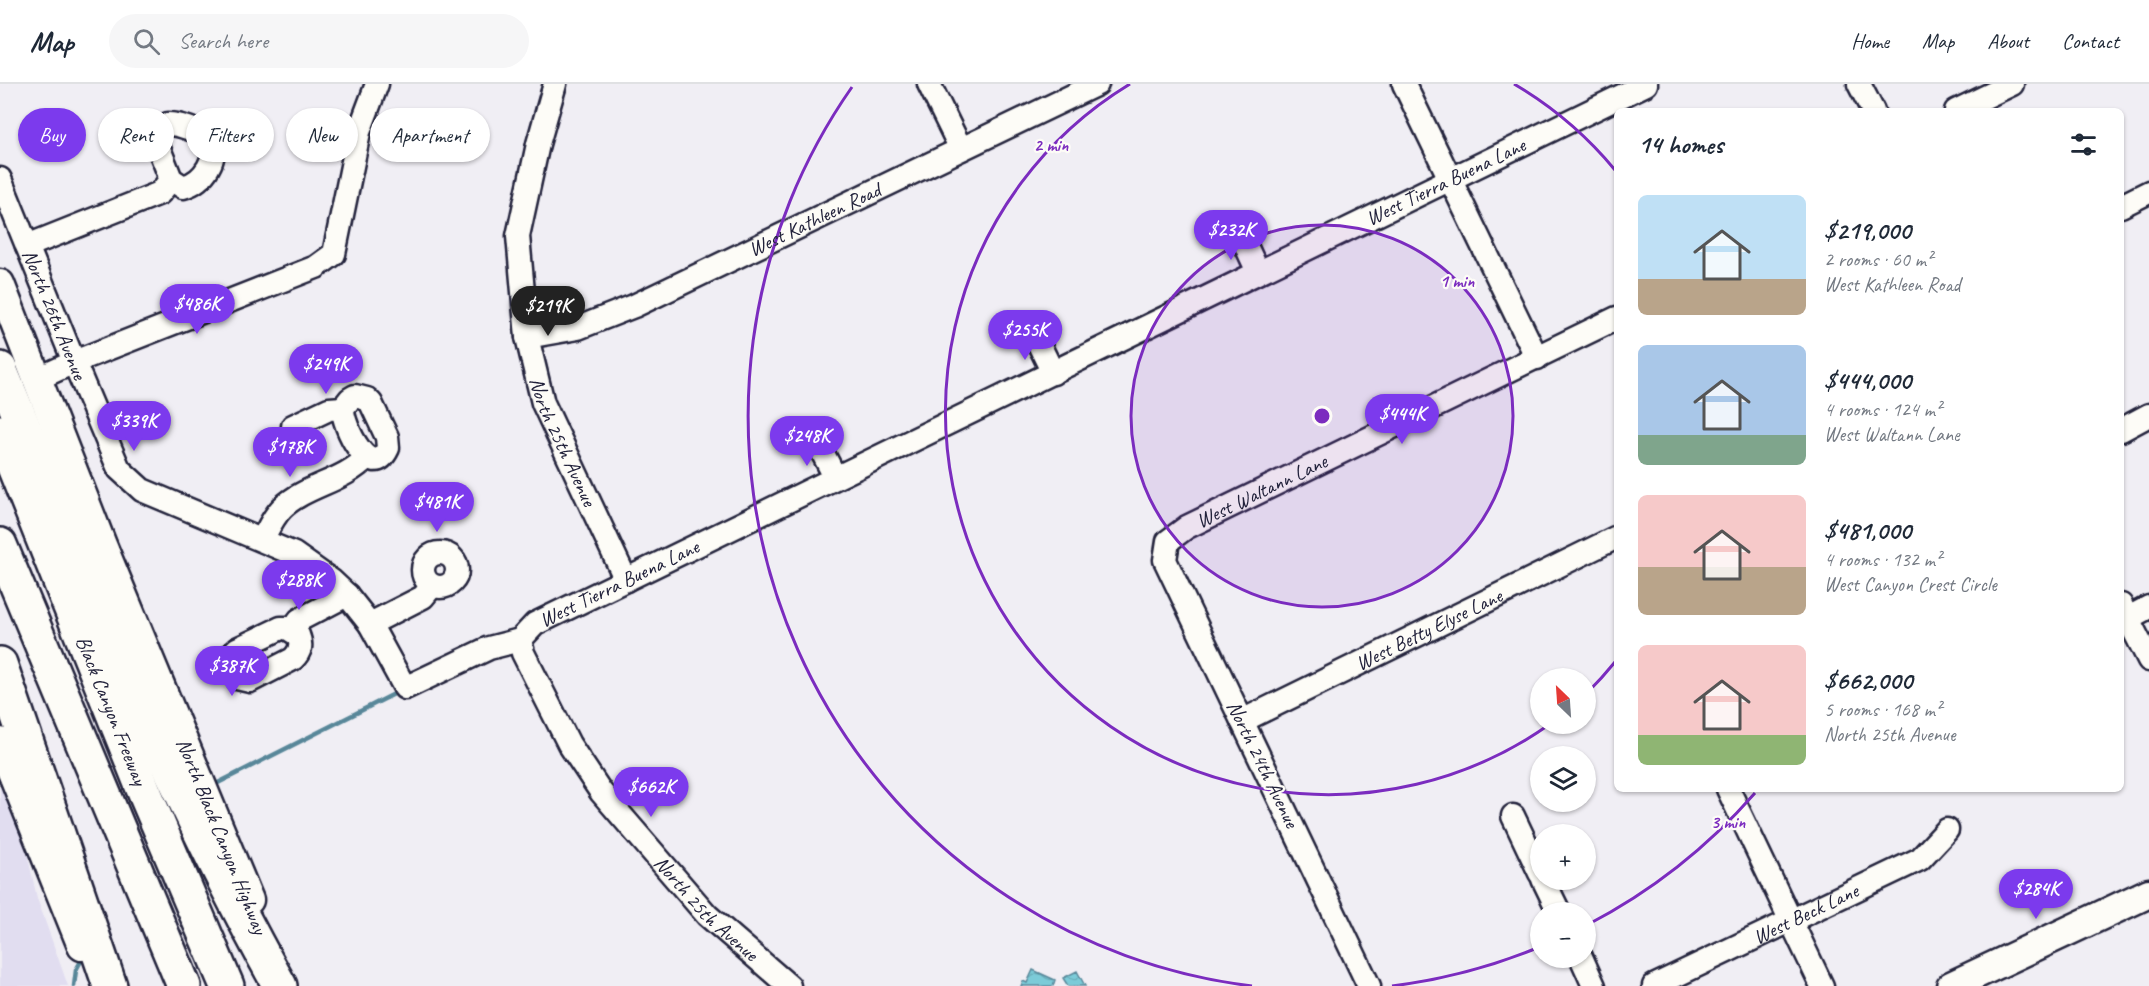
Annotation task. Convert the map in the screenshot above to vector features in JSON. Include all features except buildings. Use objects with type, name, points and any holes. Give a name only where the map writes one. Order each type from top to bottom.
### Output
[{"type":"highway","points":[[0,369],[136,695],[207,849],[239,912],[282,986]]},
{"type":"highway","name":"Black Canyon Freeway","points":[[0,432],[144,791],[227,986]]},
{"type":"highway","points":[[0,489],[42,597],[205,986]]},
{"type":"highway","points":[[0,545],[184,986]]},
{"type":"highway","points":[[0,599],[162,986]]},
{"type":"highway","points":[[0,664],[110,986]]},
{"type":"main road","name":"North Black Canyon Highway","points":[[0,284],[102,545],[282,986]]},
{"type":"main road","points":[[0,742],[40,846],[99,986]]},
{"type":"main road","points":[[1951,986],[2149,893]]},
{"type":"street","points":[[37,379],[74,362],[316,267],[334,254],[359,132],[377,84]]},
{"type":"street","name":"North 25th Avenue","points":[[555,84],[538,144],[518,236],[527,337],[543,404],[626,580]]},
{"type":"street","points":[[929,84],[961,149]]},
{"type":"street","name":"West Kathleen Road","points":[[527,337],[578,328],[634,306],[1097,84]]},
{"type":"street","points":[[1404,84],[1537,358]]},
{"type":"street","points":[[1859,84],[1871,108]]},
{"type":"street","points":[[1962,108],[2012,84]]},
{"type":"street","name":"West Tierra Buena Lane","points":[[405,688],[489,648],[520,640],[535,624],[1451,179],[1636,86]]},
{"type":"street","name":"North 26th Avenue","points":[[0,179],[120,469],[142,490],[294,554],[332,581],[347,595],[370,624],[405,688]]},
{"type":"street","points":[[27,246],[160,193],[171,179]]},
{"type":"street","points":[[2124,204],[2149,192]]},
{"type":"street","points":[[1240,233],[1258,272]]},
{"type":"street","name":"West Waltann Lane","points":[[1168,541],[1186,527],[1614,320]]},
{"type":"street","points":[[1033,332],[1053,373]]},
{"type":"street","points":[[293,426],[329,409],[343,408],[355,396],[367,399],[387,436],[389,442],[386,453],[376,459],[366,458],[345,419],[343,408]]},
{"type":"street","points":[[2124,428],[2149,415]]},
{"type":"street","points":[[815,438],[835,477]]},
{"type":"street","points":[[262,540],[269,525],[281,509],[294,499],[355,470],[366,458]]},
{"type":"street","name":"North 24th Avenue","points":[[1168,541],[1165,560],[1369,986]]},
{"type":"street","name":"West Betty Elyse Lane","points":[[1242,722],[1614,546]]},
{"type":"street","points":[[370,624],[423,597],[432,586]]},
{"type":"street","points":[[294,630],[299,620],[347,595]]},
{"type":"street","points":[[2124,615],[2149,607]]},
{"type":"street","points":[[2124,617],[2149,660]]},
{"type":"street","name":"North 25th Avenue","points":[[520,640],[524,653],[569,744],[601,792],[707,915],[789,986]]},
{"type":"street","points":[[1729,792],[1822,986]]},
{"type":"street","points":[[1514,816],[1530,851]]},
{"type":"street","name":"West Beck Lane","points":[[1654,986],[1920,859],[1947,830]]},
{"type":"street","points":[[1586,968],[1594,986]]},
{"type":"shaded area","points":[[0,776],[24,839],[37,898],[68,986],[0,986]]},
{"type":"water","points":[[1033,970],[1055,980],[1053,986],[1021,986],[1023,981],[1027,983]]},
{"type":"water","points":[[1077,971],[1085,986],[1068,986],[1063,978]]},
{"type":"waterway","points":[[214,785],[400,691]]},
{"type":"waterway","points":[[74,986],[76,970],[81,961]]}]
